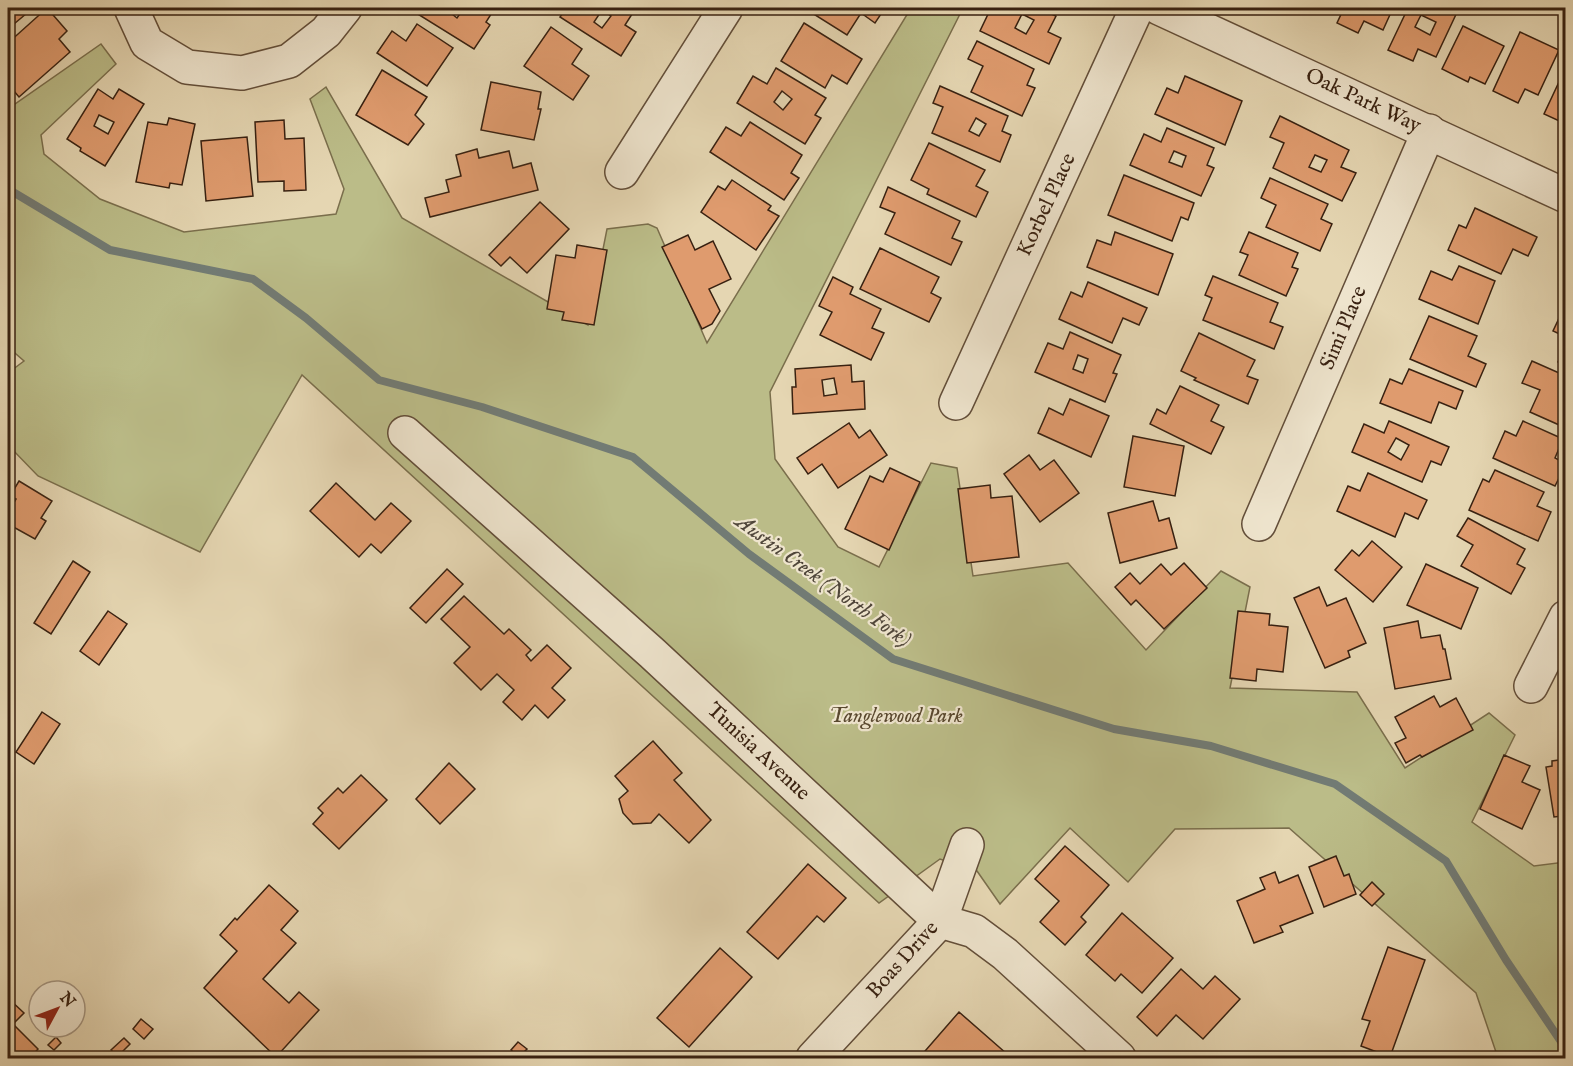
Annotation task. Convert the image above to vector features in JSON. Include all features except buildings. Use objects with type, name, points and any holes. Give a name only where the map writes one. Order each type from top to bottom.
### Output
[{"type":"street","points":[[130,8],[147,43],[177,61],[188,67],[242,73],[289,61],[326,32],[345,8]]},
{"type":"street","points":[[622,172],[726,8]]},
{"type":"street","name":"Korbel Place","points":[[956,403],[1137,8]]},
{"type":"street","name":"Oak Park Way","points":[[1159,8],[1566,196]]},
{"type":"street","name":"Simi Place","points":[[1259,524],[1429,132]]},
{"type":"street","name":"Tunisia Avenue","points":[[405,433],[652,653],[940,921],[974,931],[1005,954],[1119,1059]]},
{"type":"street","points":[[1532,686],[1566,617]]},
{"type":"street","name":"Boas Drive","points":[[813,1059],[940,921],[967,845]]},
{"type":"green space","name":"Tanglewood Park","points":[[911,8],[963,8],[770,392],[775,459],[838,547],[879,567],[931,463],[957,468],[973,576],[1068,563],[1146,650],[1221,571],[1250,587],[1230,688],[1357,692],[1405,768],[1489,713],[1515,735],[1472,822],[1534,866],[1565,862],[1565,1058],[1498,1058],[1476,993],[1289,828],[1175,829],[1128,882],[1070,828],[1000,904],[977,871],[940,859],[879,903],[302,375],[200,552],[38,476],[8,445],[8,373],[24,361],[8,347],[8,109],[101,44],[116,64],[41,135],[44,154],[100,199],[184,232],[336,214],[344,189],[310,99],[326,87],[402,218],[588,325],[607,229],[648,224],[657,228],[707,343]]},
{"type":"waterway","name":"Austin Creek (North Fork)","points":[[8,189],[110,250],[253,279],[306,318],[379,380],[482,407],[633,457],[749,554],[893,659],[1114,729],[1211,746],[1335,784],[1446,861],[1506,960],[1566,1049]]}]
